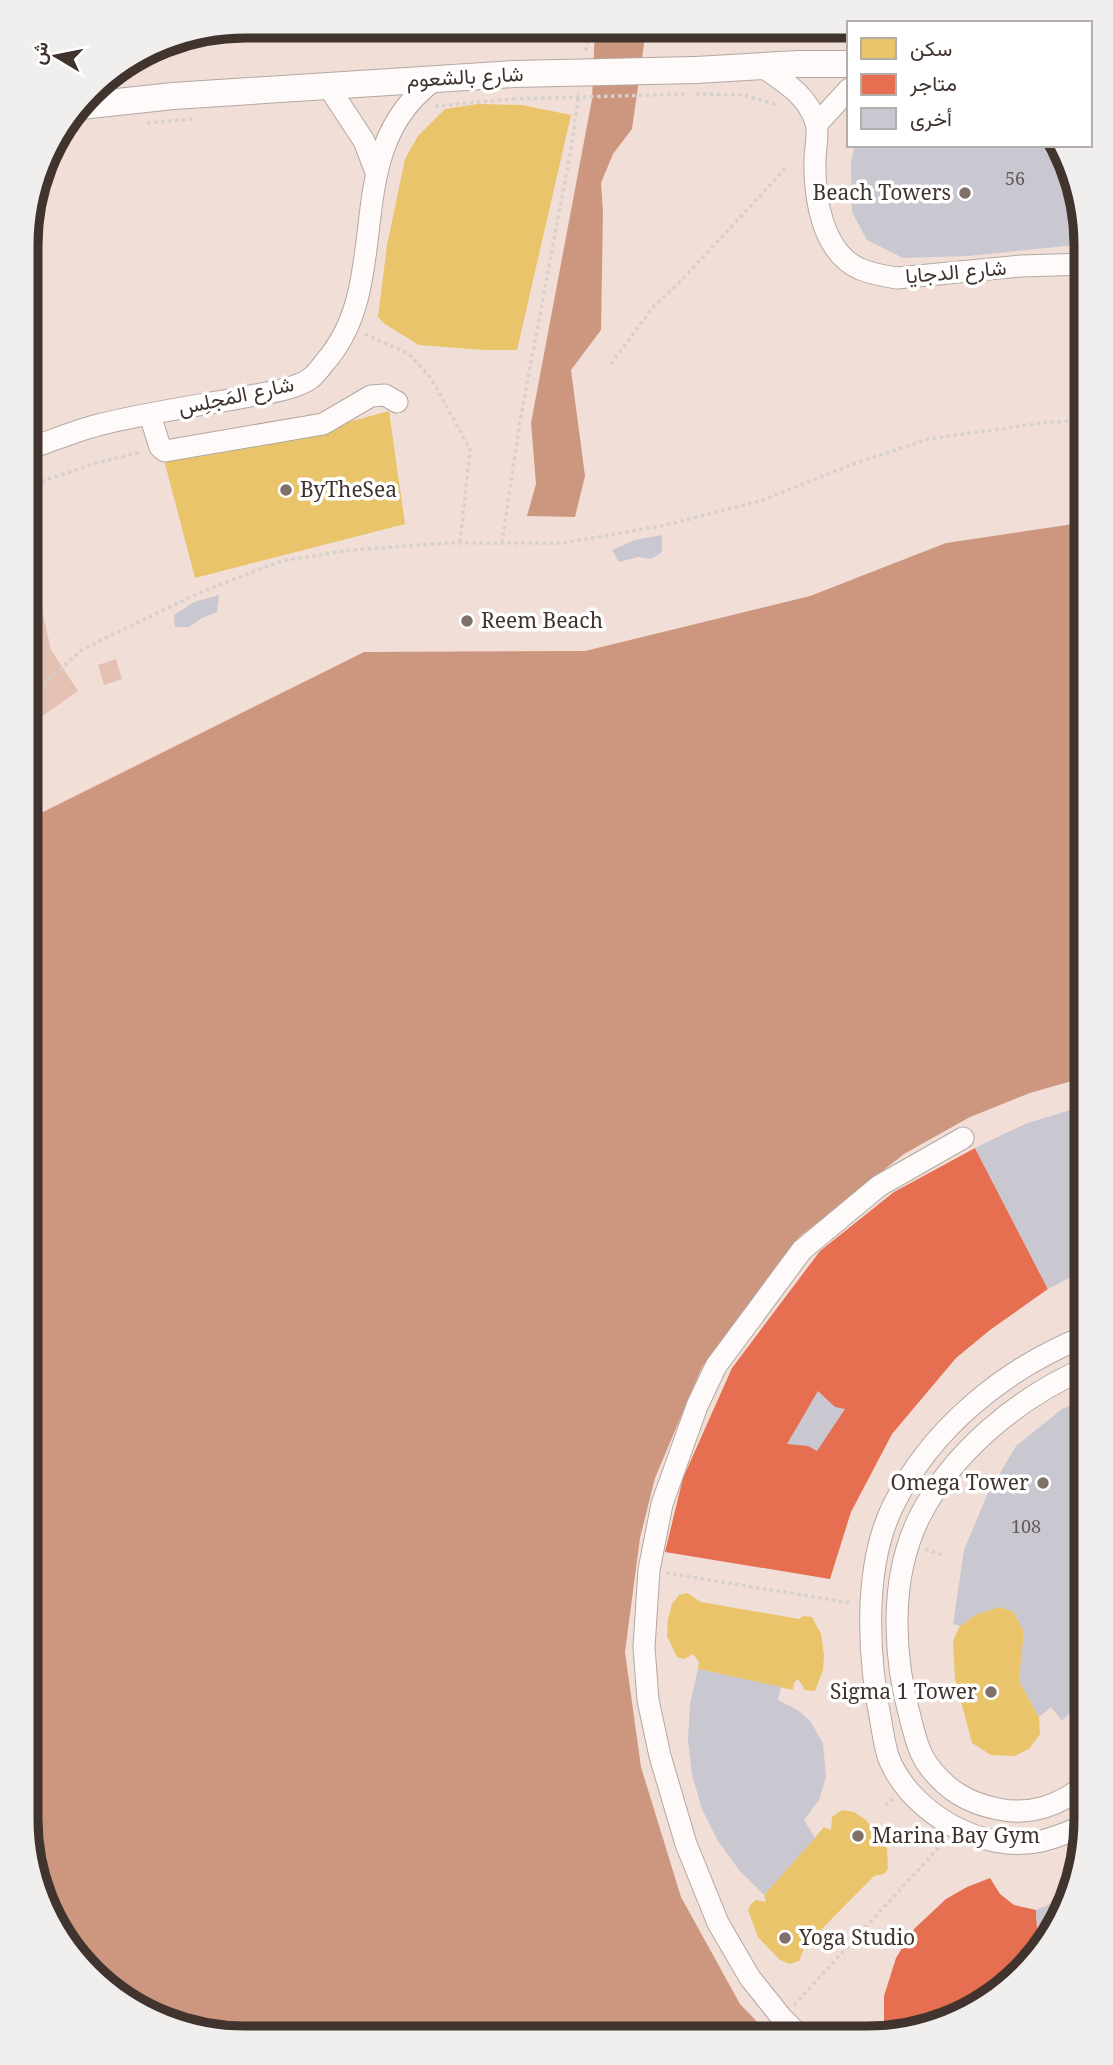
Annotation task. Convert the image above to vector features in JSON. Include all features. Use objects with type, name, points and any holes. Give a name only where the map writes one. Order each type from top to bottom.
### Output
[{"type":"main road","name":"شارع بالشعوم","points":[[84,117],[173,96],[436,79],[514,86],[696,82],[761,66],[847,64]]},
{"type":"street","points":[[761,66],[797,91],[817,124],[847,91]]},
{"type":"street","name":"شارع المَجلِس","points":[[38,446],[97,425],[282,390],[311,379],[333,353],[348,327],[362,267],[376,172],[385,143],[397,117],[421,89],[436,79]]},
{"type":"street","points":[[328,86],[364,142],[376,172]]},
{"type":"street","name":"شارع الدجايا","points":[[817,124],[816,190],[827,233],[844,257],[858,268],[897,278],[969,263],[1074,264]]},
{"type":"street","points":[[150,415],[160,447],[165,451],[323,424],[371,396],[385,395],[397,402]]},
{"type":"street","points":[[790,2026],[750,1978],[718,1923],[687,1844],[648,1700],[644,1647],[649,1570],[662,1504],[697,1406],[716,1366],[802,1251],[879,1186],[963,1138]]},
{"type":"street","points":[[1074,1342],[1039,1358],[969,1407],[930,1448],[910,1474],[891,1510],[878,1550],[872,1606],[874,1684],[889,1759],[918,1801],[956,1829],[983,1838],[1019,1843],[1041,1841],[1074,1829]]},
{"type":"street","points":[[1074,1374],[1053,1385],[1002,1420],[954,1466],[934,1492],[919,1520],[906,1555],[900,1585],[898,1650],[906,1706],[918,1746],[926,1763],[956,1794],[978,1805],[1008,1812],[1032,1811],[1054,1805],[1074,1794]]},
{"type":"path","points":[[585,55],[587,38]]},
{"type":"path","points":[[502,543],[520,421],[581,82]]},
{"type":"path","points":[[433,106],[514,86],[696,82],[774,104]]},
{"type":"path","points":[[147,123],[202,118]]},
{"type":"path","points":[[611,364],[653,307],[677,285],[785,169]]},
{"type":"path","points":[[348,327],[409,354],[431,378],[470,449],[460,543]]},
{"type":"path","points":[[38,688],[83,649],[201,592],[281,561],[352,550],[460,543],[564,542],[666,525],[762,500],[853,464],[929,439],[1049,422],[1074,421]]},
{"type":"path","points":[[38,483],[96,463],[160,447]]},
{"type":"path","points":[[649,1570],[872,1606]]},
{"type":"path","points":[[782,2018],[956,1829]]},
{"type":"shaded area","points":[[595,38],[645,38],[632,129],[613,154],[601,183],[601,330],[571,370],[585,476],[575,517],[527,516],[536,484],[531,423],[592,99]]},
{"type":"shaded area","points":[[1074,524],[1074,1080],[1030,1093],[970,1117],[904,1154],[799,1237],[702,1367],[655,1478],[640,1538],[625,1652],[641,1767],[681,1897],[740,2004],[761,2026],[219,2025],[166,2011],[142,1999],[109,1975],[73,1934],[49,1886],[40,1846],[38,815],[364,652],[585,651],[810,596],[946,543]]},
{"type":"shaded area","points":[[38,592],[51,650],[78,691],[38,719]]},
{"type":"shaded area","points":[[116,659],[122,679],[104,685],[98,665]]},
{"type":"building: سكن","points":[[477,104],[522,105],[571,115],[517,350],[419,345],[378,317],[387,245],[405,159],[418,136],[445,109]]},
{"type":"building: سكن","name":"ByTheSea","points":[[389,411],[405,524],[195,578],[163,456],[312,432]]},
{"type":"building: سكن","points":[[950,1196],[962,1200],[984,1200],[980,1213],[1008,1228],[1017,1238],[1021,1257],[1011,1273],[1001,1278],[972,1282],[960,1277],[956,1290],[931,1283],[934,1269],[921,1266],[896,1245],[889,1228],[897,1212],[907,1207],[948,1203]]},
{"type":"building: سكن","points":[[828,1274],[838,1276],[857,1295],[865,1320],[878,1318],[883,1344],[870,1347],[872,1360],[869,1382],[860,1400],[853,1407],[845,1409],[835,1407],[818,1391],[805,1365],[791,1366],[790,1332],[798,1332],[800,1300],[804,1288],[811,1279]]},
{"type":"building: سكن","name":"Omega Tower","points":[[1073,1424],[1074,1548],[1041,1566],[1017,1564],[1000,1553],[989,1535],[995,1492],[1004,1474],[1019,1464],[1034,1459],[1059,1440]]},
{"type":"building: سكن","points":[[759,1434],[763,1447],[794,1443],[817,1451],[825,1467],[819,1487],[798,1507],[786,1511],[789,1524],[765,1533],[760,1520],[736,1526],[706,1519],[695,1506],[701,1486],[732,1459],[729,1452]]},
{"type":"building: سكن","points":[[687,1593],[701,1602],[799,1619],[803,1616],[812,1617],[821,1634],[824,1655],[823,1670],[815,1691],[805,1690],[798,1679],[793,1690],[698,1669],[699,1662],[693,1654],[684,1659],[677,1657],[667,1636],[668,1619],[672,1604],[679,1595]]},
{"type":"building: سكن","name":"Sigma 1 Tower","points":[[1000,1607],[1014,1612],[1024,1632],[1019,1681],[1039,1717],[1040,1734],[1029,1749],[1015,1756],[991,1755],[972,1743],[955,1679],[953,1641],[960,1626],[977,1614]]},
{"type":"building: سكن","points":[[842,1810],[854,1812],[866,1820],[876,1832],[887,1848],[888,1869],[884,1874],[874,1876],[805,1946],[799,1961],[790,1964],[780,1960],[758,1937],[748,1910],[756,1900],[766,1902],[764,1895],[824,1827],[831,1830],[832,1817]]},
{"type":"building: متاجر","points":[[975,1148],[1048,1289],[956,1358],[892,1434],[851,1512],[830,1579],[665,1552],[683,1478],[732,1368],[820,1251],[894,1192]]},
{"type":"building: متاجر","points":[[990,1878],[1000,1894],[1014,1905],[1036,1910],[1038,1937],[1014,1966],[971,1999],[934,2016],[884,2025],[884,1996],[896,1958],[914,1929],[946,1899]]},
{"type":"building: أخرى","name":"Beach Towers","points":[[855,147],[1049,147],[1064,179],[1073,219],[1074,245],[968,256],[903,258],[867,240],[852,212],[851,162]]},
{"type":"building: أخرى","points":[[662,535],[662,552],[651,559],[638,557],[619,562],[612,550],[635,540]]},
{"type":"building: أخرى","points":[[219,595],[217,612],[189,627],[175,627],[174,615],[194,602]]},
{"type":"building: أخرى","points":[[1074,1109],[1074,1275],[1048,1289],[975,1148],[1025,1124]]},
{"type":"building: أخرى","points":[[818,1391],[835,1407],[845,1409],[817,1451],[808,1446],[787,1444]]},
{"type":"building: أخرى","points":[[1074,1404],[1074,1709],[1062,1721],[1051,1707],[1039,1717],[1019,1681],[1024,1632],[1014,1612],[1000,1607],[977,1614],[960,1626],[953,1624],[964,1550],[987,1495],[1016,1446],[1062,1409]]},
{"type":"building: أخرى","points":[[698,1669],[781,1687],[778,1700],[799,1711],[810,1721],[823,1743],[826,1777],[819,1800],[804,1820],[815,1838],[764,1895],[739,1870],[718,1841],[702,1809],[692,1775],[688,1740],[690,1704]]},
{"type":"building: أخرى","points":[[1058,1900],[1038,1937],[1036,1910]]},
{"type":"place","name":"Beach Towers","points":[[965,193]]},
{"type":"place","name":"ByTheSea","points":[[286,490]]},
{"type":"place","name":"Reem Beach","points":[[467,621]]},
{"type":"place","name":"Omega Tower","points":[[1043,1483]]},
{"type":"place","name":"Sigma 1 Tower","points":[[991,1692]]},
{"type":"place","name":"Marina Bay Gym","points":[[858,1836]]},
{"type":"place","name":"Yoga Studio","points":[[785,1938]]}]
